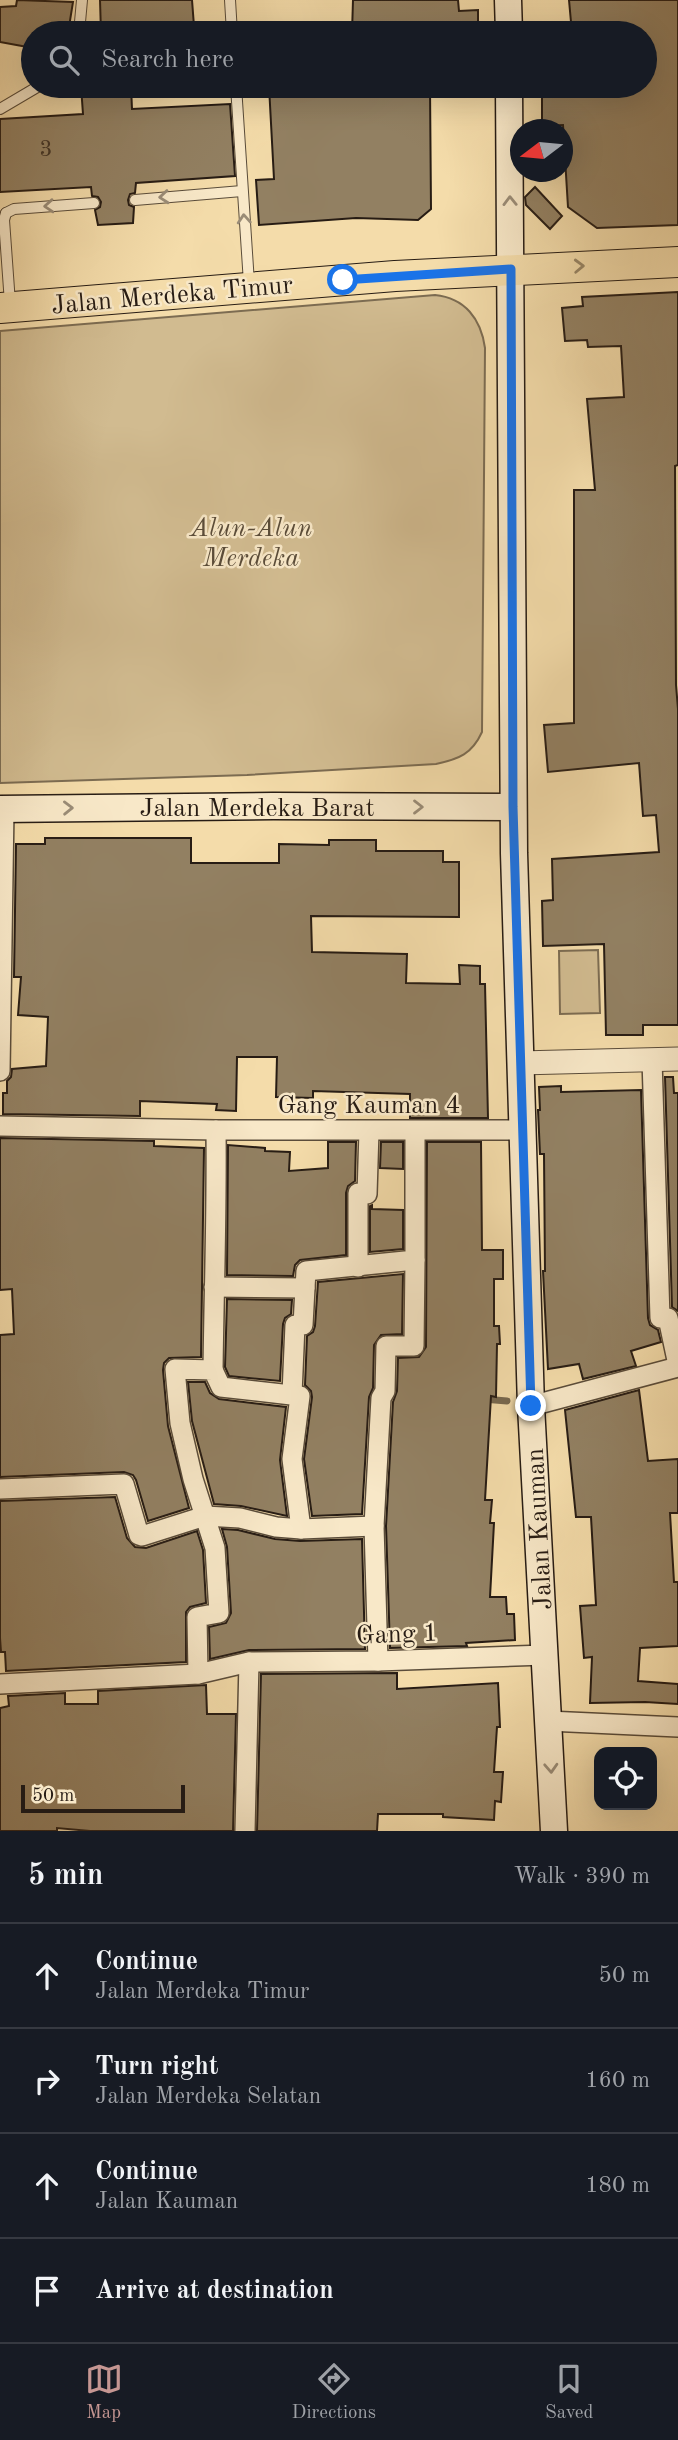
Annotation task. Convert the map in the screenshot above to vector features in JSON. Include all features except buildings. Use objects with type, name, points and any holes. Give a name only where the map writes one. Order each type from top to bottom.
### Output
[{"type":"main road","points":[[509,0],[509,21]]},
{"type":"main road","name":"Jalan Kauman","points":[[509,98],[513,807],[531,1406],[554,1831]]},
{"type":"main road","name":"Jalan Merdeka Timur","points":[[5,308],[249,287],[511,269],[678,262]]},
{"type":"main road","name":"Jalan Merdeka Barat","points":[[2,808],[513,807]]},
{"type":"street","points":[[0,1071],[2,808]]},
{"type":"street","points":[[531,1406],[678,1366],[668,1318],[660,1318],[652,1059]]},
{"type":"street","points":[[520,1063],[678,1059]]},
{"type":"street","name":"Gang Kauman 4","points":[[0,1126],[216,1130],[522,1130]]},
{"type":"street","points":[[216,1130],[216,1376],[220,1387],[292,1391],[300,1395],[292,1459],[301,1529]]},
{"type":"street","points":[[358,1267],[358,1193],[367,1194],[369,1131]]},
{"type":"street","points":[[378,1661],[374,1526],[386,1346],[414,1346],[415,1131]]},
{"type":"street","points":[[292,1391],[295,1325],[303,1325],[306,1271],[415,1260]]},
{"type":"street","points":[[214,1287],[305,1288]]},
{"type":"street","points":[[198,1674],[197,1617],[219,1613],[215,1548],[193,1479],[180,1423],[175,1369],[216,1376]]},
{"type":"street","points":[[0,1489],[124,1484],[139,1535],[142,1536],[205,1516],[240,1518],[276,1527],[301,1529],[374,1526]]},
{"type":"street","name":"Gang 1","points":[[0,1684],[198,1674],[249,1662],[378,1661],[545,1654]]},
{"type":"street","points":[[246,1831],[249,1662]]},
{"type":"street","points":[[548,1721],[678,1727]]},
{"type":"lane","points":[[80,21],[82,0]]},
{"type":"lane","points":[[230,0],[231,21]]},
{"type":"lane","points":[[0,109],[21,97]]},
{"type":"lane","points":[[237,98],[249,287]]},
{"type":"lane","points":[[135,200],[242,191]]},
{"type":"lane","points":[[5,308],[3,211],[94,203]]},
{"type":"green space","name":"Alun-Alun Merdeka","points":[[435,295],[455,300],[470,312],[480,328],[485,348],[482,732],[474,746],[458,757],[436,764],[247,775],[0,783],[0,331]]},
{"type":"green space","points":[[598,950],[600,1013],[560,1014],[559,951]]},
{"type":"waterway","points":[[483,1399],[507,1401]]},
{"type":"route","points":[[343,280],[511,269],[513,807],[531,1406]]}]
